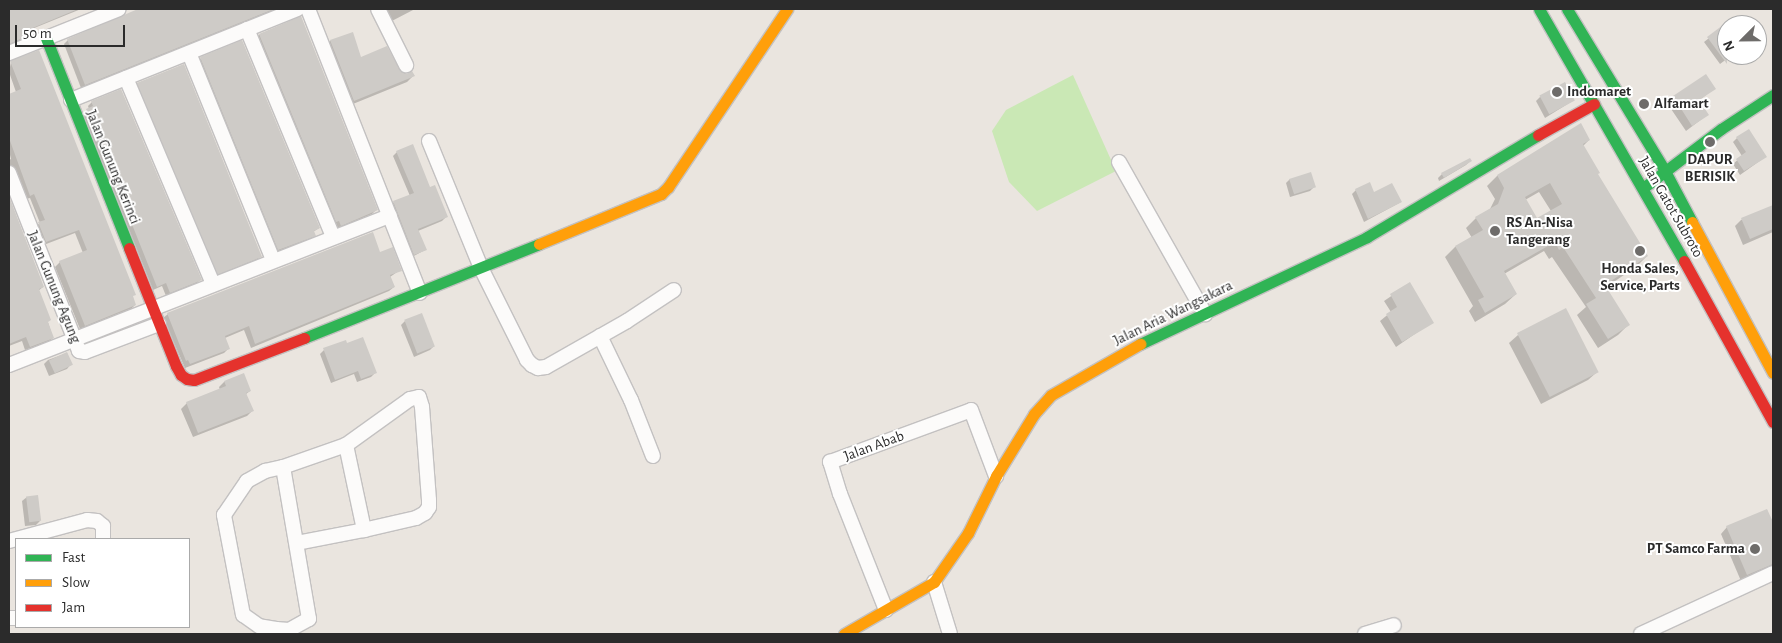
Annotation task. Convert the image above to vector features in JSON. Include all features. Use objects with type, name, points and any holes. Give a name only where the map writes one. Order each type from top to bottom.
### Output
[{"type":"main road","name":"Jalan Gunung Kerinci","points":[[46,38],[152,307],[181,375],[187,379],[194,380],[420,293],[661,194],[668,187],[786,9]]},
{"type":"main road","name":"Jalan Gatot Subroto","points":[[1539,9],[1724,330],[1773,422]]},
{"type":"main road","name":"Jalan Gatot Subroto","points":[[1567,9],[1665,172],[1773,373]]},
{"type":"main road","points":[[1643,188],[1721,129],[1773,95]]},
{"type":"main road","name":"Jalan Aria Wangsakara","points":[[844,634],[934,582],[968,533],[996,476],[1034,414],[1051,395],[1146,340],[1367,237],[1571,115],[1594,104]]},
{"type":"street","points":[[9,53],[120,9]]},
{"type":"street","points":[[71,100],[297,9]]},
{"type":"street","points":[[308,9],[420,293]]},
{"type":"street","points":[[378,9],[406,65]]},
{"type":"street","points":[[247,29],[334,238]]},
{"type":"street","points":[[189,53],[273,260]]},
{"type":"street","points":[[126,78],[213,284]]},
{"type":"street","points":[[429,141],[481,268],[527,360],[532,365],[538,368],[546,367],[674,290]]},
{"type":"street","points":[[1120,162],[1205,314]]},
{"type":"street","name":"Jalan Gunung Agung","points":[[9,173],[79,351],[85,352],[159,324]]},
{"type":"street","points":[[9,365],[75,337],[390,216]]},
{"type":"street","points":[[600,336],[624,385],[653,456]]},
{"type":"street","points":[[283,466],[309,619],[289,630],[275,632],[259,626],[243,615],[224,514],[247,481],[265,471],[346,445],[410,399],[419,397],[422,407],[429,507],[425,513],[416,518],[297,543]]},
{"type":"street","name":"Jalan Abab","points":[[886,610],[840,494],[830,462],[971,410],[996,476]]},
{"type":"street","points":[[346,445],[364,530]]},
{"type":"street","points":[[20,538],[87,520],[97,521],[103,526],[103,538]]},
{"type":"street","points":[[1641,634],[1773,573]]},
{"type":"street","points":[[934,582],[950,634]]},
{"type":"street","points":[[1364,634],[1394,625]]},
{"type":"green space","points":[[1073,75],[1116,171],[1037,211],[1009,182],[992,131],[1006,110]]},
{"type":"building","points":[[9,9],[78,9],[23,32],[25,37],[9,44]]},
{"type":"building","points":[[138,9],[274,9],[85,85],[67,39]]},
{"type":"building","points":[[301,16],[378,210],[341,226],[339,221],[336,222],[259,34]]},
{"type":"building","points":[[1717,30],[1717,50],[1707,37]]},
{"type":"building","points":[[353,32],[361,57],[387,46],[401,72],[406,74],[412,71],[415,76],[354,101],[330,40]]},
{"type":"building","points":[[242,40],[320,228],[314,231],[316,236],[278,250],[200,57]]},
{"type":"building","points":[[39,50],[136,295],[133,296],[136,305],[85,326],[59,261],[87,250],[79,230],[46,242],[38,222],[45,220],[34,194],[30,196],[9,138],[9,94],[21,89],[10,61]]},
{"type":"building","points":[[184,64],[262,257],[215,276],[137,83]]},
{"type":"building","points":[[1706,74],[1716,89],[1699,100],[1709,115],[1692,126],[1673,96]]},
{"type":"building","points":[[1565,82],[1575,101],[1549,114],[1539,96]]},
{"type":"building","points":[[121,89],[202,280],[170,293],[166,283],[157,287],[86,109],[93,106],[91,101]]},
{"type":"building","points":[[1581,123],[1590,140],[1583,144],[1600,173],[1598,174],[1648,256],[1605,285],[1630,325],[1608,339],[1586,304],[1596,298],[1563,247],[1559,250],[1555,242],[1504,271],[1517,294],[1485,313],[1478,300],[1484,297],[1455,246],[1483,230],[1475,217],[1498,204],[1504,188],[1497,175]],"holes":[[[1550,183],[1562,204],[1537,218],[1525,197]]]},
{"type":"building","points":[[1749,129],[1767,157],[1744,171],[1736,159],[1746,152],[1736,137]]},
{"type":"building","points":[[413,144],[430,187],[435,185],[448,217],[418,229],[427,250],[414,255],[393,201],[414,193],[396,151]]},
{"type":"building","points":[[1470,158],[1472,161],[1444,178],[1441,173]]},
{"type":"building","points":[[1311,172],[1316,187],[1294,194],[1289,179]]},
{"type":"building","points":[[1370,182],[1374,192],[1392,183],[1402,202],[1368,219],[1355,189]]},
{"type":"building","points":[[9,196],[44,287],[39,289],[51,320],[48,322],[54,338],[30,347],[26,337],[9,344]]},
{"type":"building","points":[[1773,205],[1773,229],[1750,239],[1741,218]]},
{"type":"building","points":[[373,232],[380,252],[393,247],[402,271],[390,275],[395,287],[255,344],[249,326],[225,336],[230,349],[190,364],[188,360],[186,361],[167,313]]},
{"type":"building","points":[[1410,282],[1434,323],[1402,342],[1386,314],[1397,307],[1390,294]]},
{"type":"building","points":[[1566,308],[1599,372],[1550,397],[1517,333]]},
{"type":"building","points":[[422,313],[435,347],[417,353],[404,320]]},
{"type":"building","points":[[363,337],[377,373],[361,379],[358,371],[335,380],[323,348],[346,340],[347,343]]},
{"type":"building","points":[[67,352],[73,365],[55,373],[49,360]]},
{"type":"building","points":[[244,373],[251,391],[246,393],[254,411],[198,433],[186,402],[226,386],[224,381]]},
{"type":"building","points":[[38,495],[41,521],[29,522],[26,496]]},
{"type":"building","name":"PT Samco Farma","points":[[1767,509],[1773,522],[1773,564],[1747,575],[1726,526]]},
{"type":"traffic: fast","points":[[1539,9],[1684,261]]},
{"type":"traffic: fast","points":[[1567,9],[1665,171],[1692,222]]},
{"type":"traffic: fast","points":[[46,38],[129,248]]},
{"type":"traffic: fast","points":[[1643,188],[1721,129],[1773,95]]},
{"type":"traffic: fast","points":[[1140,344],[1367,237],[1538,135]]},
{"type":"traffic: fast","points":[[304,338],[539,244]]},
{"type":"traffic: slow","points":[[539,244],[661,194],[668,187],[787,9]]},
{"type":"traffic: slow","points":[[1692,222],[1773,373]]},
{"type":"traffic: slow","points":[[844,634],[934,582],[968,533],[996,476],[1034,414],[1051,395],[1140,344]]},
{"type":"traffic: jam","points":[[1538,135],[1594,104]]},
{"type":"traffic: jam","points":[[129,248],[176,366],[181,375],[187,379],[194,380],[304,338]]},
{"type":"traffic: jam","points":[[1684,261],[1773,422]]},
{"type":"place","name":"Indomaret","points":[[1557,92]]},
{"type":"place","name":"Alfamart","points":[[1644,104]]},
{"type":"place","name":"DAPUR BERISIK","points":[[1710,142]]},
{"type":"place","name":"RS An-Nisa Tangerang","points":[[1495,231]]},
{"type":"place","name":"Honda Sales, Service, Parts","points":[[1640,251]]},
{"type":"place","name":"PT Samco Farma","points":[[1755,549]]}]
